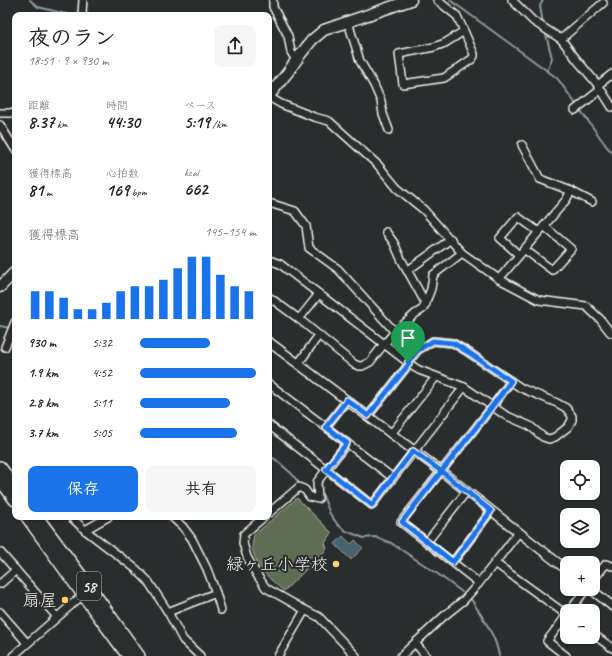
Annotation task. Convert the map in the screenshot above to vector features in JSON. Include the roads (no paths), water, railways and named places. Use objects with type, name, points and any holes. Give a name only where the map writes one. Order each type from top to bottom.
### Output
[{"type":"main road","points":[[272,92],[312,40],[324,30],[411,0]]},
{"type":"main road","points":[[0,287],[12,275]]},
{"type":"main road","points":[[0,467],[12,483]]},
{"type":"main road","points":[[0,480],[12,496]]},
{"type":"main road","name":"58","points":[[29,520],[139,656]]},
{"type":"main road","name":"58","points":[[39,520],[128,656]]},
{"type":"street","points":[[82,12],[83,0]]},
{"type":"street","points":[[273,0],[273,6],[288,36],[291,52],[296,60]]},
{"type":"street","points":[[437,0],[456,16],[464,31],[474,56],[444,78],[402,84],[399,54],[434,47],[445,43],[464,31]]},
{"type":"street","points":[[512,0],[533,21],[561,39],[576,60],[599,87],[612,107]]},
{"type":"street","points":[[561,39],[603,3]]},
{"type":"street","points":[[348,22],[360,61],[374,85],[389,130]]},
{"type":"street","points":[[577,109],[612,74]]},
{"type":"street","points":[[272,98],[281,104],[329,122],[378,165],[397,188],[424,210],[462,253],[499,279],[539,300],[586,306],[612,333]]},
{"type":"street","points":[[0,113],[12,113]]},
{"type":"street","points":[[0,126],[12,144]]},
{"type":"street","points":[[522,145],[540,178],[592,202]]},
{"type":"street","points":[[499,279],[566,200],[571,191]]},
{"type":"street","points":[[272,204],[294,211],[306,226],[309,248],[338,269],[395,332]]},
{"type":"street","points":[[518,216],[571,249],[552,270],[522,252],[500,238],[518,216]]},
{"type":"street","points":[[386,232],[394,243],[407,271],[426,304]]},
{"type":"street","points":[[407,271],[451,239]]},
{"type":"street","points":[[272,299],[299,319],[354,364],[362,366],[370,362],[395,332],[415,314],[423,309],[431,288],[433,275],[462,253]]},
{"type":"street","points":[[272,261],[280,264],[408,363],[419,370],[464,387],[505,415],[530,426],[543,437],[549,439],[555,436],[568,427],[572,420],[572,416],[566,408],[521,388],[453,343],[433,341],[418,350],[408,363],[368,416]]},
{"type":"street","points":[[299,319],[319,294]]},
{"type":"street","points":[[5,346],[12,329]]},
{"type":"street","points":[[298,364],[319,336]]},
{"type":"street","points":[[272,344],[441,471],[560,564]]},
{"type":"street","points":[[391,434],[436,377]]},
{"type":"street","points":[[479,583],[402,522],[511,381]]},
{"type":"street","points":[[272,386],[393,478]]},
{"type":"street","points":[[272,427],[372,505],[464,387]]},
{"type":"street","points":[[326,427],[347,400]]},
{"type":"street","points":[[272,510],[300,487],[310,497],[318,499],[317,482],[347,443]]},
{"type":"street","points":[[427,542],[466,492]]},
{"type":"street","points":[[453,562],[491,511]]},
{"type":"street","points":[[73,520],[136,569],[148,581],[168,612],[183,640],[200,656]]},
{"type":"street","points":[[85,530],[103,520]]},
{"type":"street","points":[[175,520],[192,539],[208,569],[221,610]]},
{"type":"street","points":[[260,520],[244,534],[243,543],[247,557],[266,588],[319,617],[356,656]]},
{"type":"street","points":[[401,656],[444,616],[464,600],[519,532]]},
{"type":"street","points":[[0,552],[57,618]]},
{"type":"street","points":[[495,563],[560,610]]},
{"type":"street","points":[[600,571],[606,564],[612,566]]},
{"type":"street","points":[[0,584],[16,570]]},
{"type":"street","points":[[13,656],[87,592]]},
{"type":"street","points":[[168,612],[216,593]]},
{"type":"street","points":[[600,596],[612,606]]},
{"type":"street","points":[[278,656],[305,610]]},
{"type":"street","points":[[0,612],[27,643]]},
{"type":"street","points":[[560,624],[547,641],[566,656]]},
{"type":"street","points":[[600,639],[612,648]]},
{"type":"street","points":[[415,644],[426,656]]},
{"type":"water","points":[[343,536],[351,544],[355,540],[363,548],[351,560],[335,544]]},
{"type":"waterway","points":[[30,0],[38,7],[58,12]]},
{"type":"waterway","points":[[450,0],[557,78],[612,152]]},
{"type":"waterway","points":[[543,0],[540,6],[543,24]]},
{"type":"waterway","points":[[545,31],[552,58],[547,72]]},
{"type":"waterway","points":[[0,326],[10,328]]},
{"type":"waterway","points":[[272,458],[292,474],[302,485]]},
{"type":"waterway","points":[[323,496],[330,514],[338,525],[346,531],[364,538],[375,537],[391,543],[462,592]]},
{"type":"waterway","points":[[471,599],[492,633],[499,656]]},
{"type":"place","name":"緑ヶ丘小学校","points":[[336,564]]},
{"type":"place","name":"扇屋","points":[[65,600]]}]
